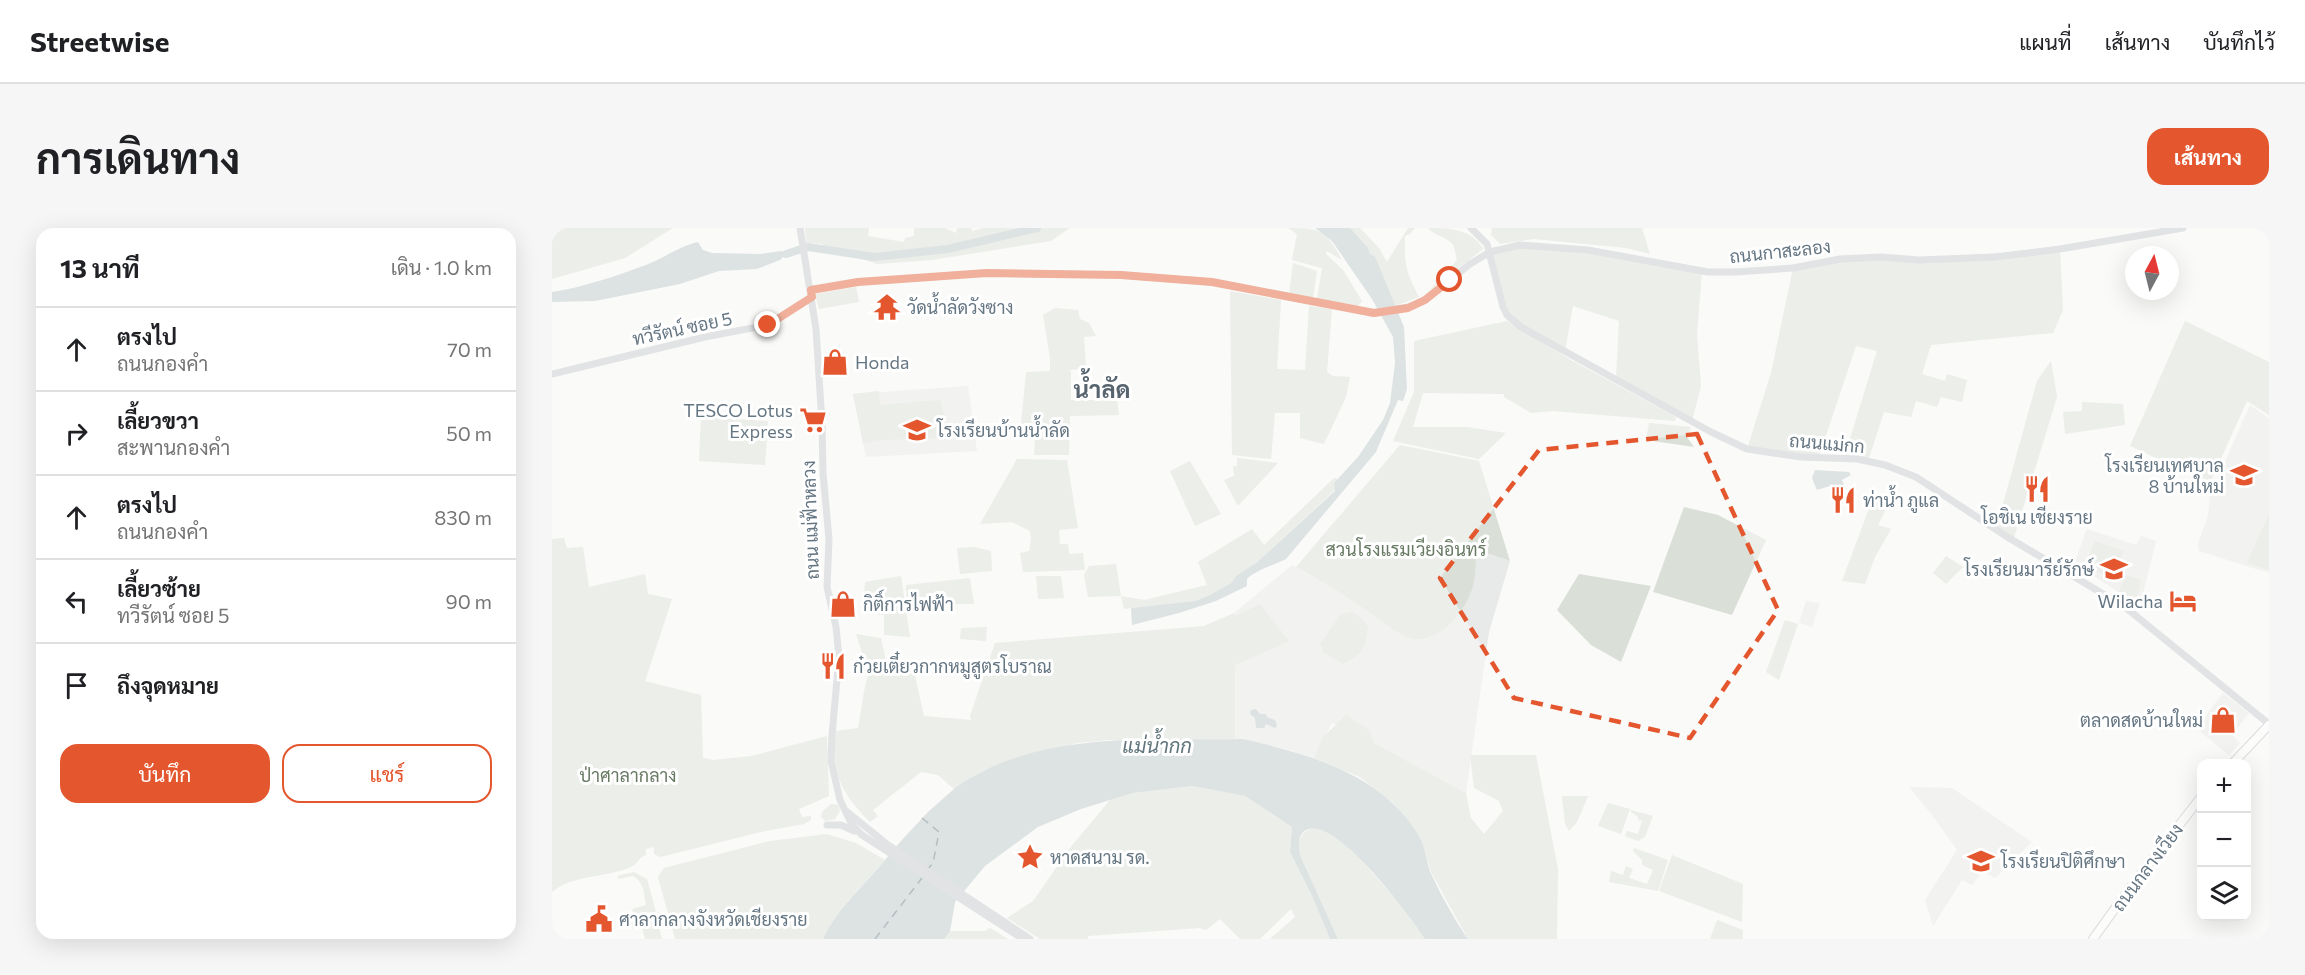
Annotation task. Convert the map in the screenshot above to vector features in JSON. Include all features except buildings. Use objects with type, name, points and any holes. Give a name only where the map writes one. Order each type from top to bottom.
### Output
[{"type":"main road","points":[[2237,759],[2269,724]]},
{"type":"main road","name":"ถนนกลางเวียง","points":[[2093,939],[2197,802]]},
{"type":"street","name":"ถนนแม่กก","points":[[1471,228],[1481,236],[1490,252],[1503,308],[1507,315],[1521,327],[1711,432],[1747,449],[1801,457],[1857,459],[1885,465],[1916,477],[2009,538],[2125,607],[2269,724]]},
{"type":"street","name":"ถนนกาสะลอง","points":[[1490,252],[1520,245],[1533,245],[1624,255],[1708,272],[1736,272],[1793,268],[1840,259],[1995,257],[2060,249],[2182,228]]},
{"type":"street","name":"ถนน แม่ฟ้าหลวง","points":[[800,230],[817,340],[823,473],[829,539],[827,587],[836,627],[839,657],[831,761],[844,810],[852,825],[862,835],[886,847],[1030,939]]},
{"type":"street","points":[[811,293],[858,282],[987,273],[1121,275],[1212,282],[1374,313],[1408,308],[1425,300],[1470,264],[1490,252]]},
{"type":"street","name":"ทวีรัตน์ ซอย 5","points":[[552,374],[705,337],[761,327],[811,293]]},
{"type":"street","name":"ถนน แม่ฟ้าหลวง","points":[[844,810],[886,847]]},
{"type":"street","points":[[827,825],[841,825],[862,835]]},
{"type":"street","name":"ถนน แม่ฟ้าหลวง","points":[[1012,929],[1023,939]]},
{"type":"highlighted area","points":[[1697,434],[1778,610],[1690,738],[1514,698],[1440,578],[1539,450]]},
{"type":"shaded area","name":"โรงเรียนบ้านน้ำลัด","points":[[968,386],[977,451],[866,457],[853,394]]},
{"type":"shaded area","name":"โรงเรียนเทศบาล 8 บ้านใหม่","points":[[2250,405],[2269,418],[2269,573],[2199,551],[2198,543],[2208,516],[2210,495]]},
{"type":"shaded area","name":"โรงเรียนมารีย์รักษ์","points":[[2087,529],[2136,545],[2141,536],[2156,541],[2140,606],[2092,575],[2073,567]]},
{"type":"shaded area","points":[[1476,550],[1510,561],[1489,632],[1466,793],[1332,723],[1314,758],[1286,749],[1235,739],[1234,613],[1292,565],[1344,594]]},
{"type":"shaded area","points":[[1806,601],[1820,603],[1812,627],[1799,623]]},
{"type":"shaded area","name":"ตลาดสดบ้านใหม่","points":[[2223,693],[2249,713],[2232,735],[2240,743],[2229,755],[2196,728]]},
{"type":"shaded area","name":"โรงเรียนปิติศึกษา","points":[[1909,787],[1952,788],[2032,842],[1995,878],[1982,872],[1972,885],[1962,880],[1933,926],[1925,900],[1957,850]]},
{"type":"green space","points":[[552,228],[673,228],[625,258],[552,279]]},
{"type":"green space","points":[[805,228],[869,228],[868,236],[904,242],[905,238],[914,236],[914,228],[945,228],[956,233],[957,228],[971,228],[972,231],[983,228],[1070,228],[1051,241],[932,260],[877,264],[850,255],[821,252],[823,244],[806,243]]},
{"type":"green space","points":[[1288,228],[1315,230],[1327,237],[1342,260],[1327,251],[1326,254],[1343,270],[1362,301],[1358,306],[1317,299],[1322,268],[1292,260],[1297,234]]},
{"type":"green space","points":[[1350,228],[1360,228],[1379,248],[1387,262],[1408,228],[1415,228],[1405,236],[1405,254],[1407,268],[1419,297],[1395,306],[1375,256],[1370,254]]},
{"type":"green space","points":[[1428,228],[1459,231],[1473,237],[1483,249],[1428,292],[1457,260],[1454,247],[1450,242]]},
{"type":"green space","points":[[1492,228],[1642,228],[1650,254],[1626,248],[1534,239],[1500,244],[1491,235]]},
{"type":"green space","points":[[1533,245],[1702,271],[1697,334],[1701,386],[1692,421],[1616,379],[1619,321],[1573,306],[1565,351],[1519,325],[1502,305],[1490,252]]},
{"type":"green space","points":[[2060,249],[2063,310],[2053,333],[1931,345],[1922,374],[1945,381],[1947,374],[1967,380],[1962,402],[1941,397],[1937,407],[1916,401],[1911,417],[1884,412],[1868,461],[1844,458],[1877,351],[1856,346],[1819,456],[1747,449],[1771,373],[1793,268],[1840,259],[1914,259]]},
{"type":"green space","points":[[1293,263],[1317,271],[1313,298],[1289,294]]},
{"type":"green space","points":[[856,287],[859,302],[819,309],[815,294]]},
{"type":"green space","points":[[1230,291],[1281,300],[1277,369],[1305,370],[1309,306],[1332,309],[1327,372],[1333,376],[1350,377],[1346,397],[1324,444],[1300,438],[1300,413],[1275,413],[1271,459],[1232,455]]},
{"type":"green space","points":[[1055,308],[1078,310],[1080,319],[1089,323],[1096,336],[1084,337],[1086,369],[1068,370],[1071,371],[1071,400],[1117,400],[1119,415],[1070,416],[1069,455],[1034,455],[1035,436],[1020,435],[1026,372],[1050,371],[1043,315]]},
{"type":"green space","points":[[1507,321],[1571,360],[1676,417],[1675,421],[1553,411],[1531,413],[1504,397],[1504,394],[1423,393],[1413,427],[1467,427],[1506,433],[1479,459],[1393,441],[1414,392],[1414,341]]},
{"type":"green space","points":[[2185,321],[2269,362],[2269,415],[2247,401],[2210,483],[2130,446]]},
{"type":"green space","points":[[2051,361],[2057,397],[2013,541],[1996,529],[2037,381]]},
{"type":"green space","points":[[879,391],[880,405],[940,400],[944,416],[938,417],[939,425],[946,426],[946,435],[941,438],[881,440],[863,443],[853,394]]},
{"type":"green space","points":[[2082,402],[2123,404],[2125,425],[2065,434],[2063,412],[2082,411]]},
{"type":"green space","points":[[701,417],[768,421],[765,465],[699,461]]},
{"type":"green space","points":[[1649,423],[1691,427],[1687,437],[1694,447],[1646,440]]},
{"type":"green space","name":"สวนโรงแรมเวียงอินทร์","points":[[1400,445],[1479,461],[1510,561],[1477,550],[1474,582],[1466,603],[1451,623],[1432,636],[1421,639],[1404,636],[1338,591],[1296,567]]},
{"type":"green space","points":[[1237,458],[1278,463],[1238,506],[1224,480],[1234,476],[1233,466],[1237,466]]},
{"type":"green space","points":[[1017,459],[1067,460],[1078,528],[1059,530],[1060,544],[1068,544],[1069,554],[1083,553],[1085,570],[1023,572],[1020,553],[1029,551],[1030,531],[1012,522],[980,524]]},
{"type":"green space","points":[[1190,461],[1221,514],[1195,526],[1170,471]]},
{"type":"green space","points":[[1334,478],[1338,479],[1334,483],[1335,490],[1256,563],[1237,575],[1231,583],[1210,595],[1195,601],[1124,609],[1121,596],[1144,600],[1207,585],[1198,562],[1252,529],[1264,545]]},
{"type":"green space","points":[[1873,498],[1889,503],[1878,525],[1891,529],[1875,557],[1865,584],[1842,581]]},
{"type":"green space","points":[[1684,507],[1718,515],[1766,540],[1732,615],[1653,592]]},
{"type":"green space","points":[[2269,514],[2269,570],[2247,563]]},
{"type":"green space","name":"ป่าศาลากลาง","points":[[564,538],[567,548],[583,547],[589,587],[645,574],[648,594],[672,599],[645,681],[701,695],[703,758],[713,760],[752,756],[827,736],[829,796],[799,809],[802,817],[811,816],[811,820],[804,824],[761,832],[660,857],[654,854],[654,847],[646,849],[646,855],[631,867],[570,882],[552,892],[552,539]]},
{"type":"green space","points":[[2095,541],[2123,551],[2113,578],[2085,567]]},
{"type":"green space","points":[[974,547],[991,551],[992,571],[960,574],[957,548]]},
{"type":"green space","points":[[1946,556],[1963,567],[1946,584],[1933,573]]},
{"type":"green space","points":[[1116,564],[1121,596],[1088,597],[1084,575],[1089,566]]},
{"type":"green space","points":[[1579,574],[1651,586],[1621,662],[1591,645],[1557,610]]},
{"type":"green space","points":[[2126,575],[2141,580],[2136,603],[2119,592]]},
{"type":"green space","points":[[901,576],[910,637],[884,635],[884,615],[863,612],[865,582]]},
{"type":"green space","points":[[1036,576],[1061,576],[1064,598],[1038,599]]},
{"type":"green space","points":[[970,578],[974,604],[907,604],[906,585]]},
{"type":"green space","points":[[1260,604],[1289,641],[1235,665],[1235,739],[1108,740],[1077,743],[983,771],[954,789],[938,775],[921,772],[873,810],[878,816],[870,822],[852,801],[840,781],[835,758],[836,731],[858,728],[869,674],[856,634],[881,638],[888,670],[913,667],[924,716],[971,720],[970,716],[995,643],[1204,626],[1234,613],[1235,616]]},
{"type":"green space","points":[[1353,612],[1368,627],[1367,634],[1362,650],[1343,664],[1323,652],[1320,644],[1341,614]]},
{"type":"green space","points":[[1785,620],[1798,624],[1779,680],[1766,672]]},
{"type":"green space","points":[[987,627],[986,641],[960,639],[961,628]]},
{"type":"green space","points":[[1346,715],[1369,730],[1374,743],[1466,793],[1471,818],[1484,834],[1503,811],[1499,801],[1474,788],[1470,755],[1536,755],[1558,869],[1557,939],[1468,939],[1431,872],[1420,837],[1394,804],[1360,777],[1314,758],[1323,737]]},
{"type":"green space","points":[[1194,786],[1245,796],[1292,827],[1290,852],[1330,939],[1270,939],[1295,917],[1291,909],[1260,939],[1240,939],[1220,919],[1206,930],[1199,928],[1088,936],[1088,939],[1040,939],[1007,918],[1033,901],[1070,848],[1110,800],[1133,793]]},
{"type":"green space","points":[[1562,796],[1588,796],[1577,822],[1569,831],[1565,824]]},
{"type":"green space","points":[[1608,803],[1630,809],[1621,834],[1598,826]]},
{"type":"green space","points":[[831,804],[838,805],[840,811],[835,819],[825,821],[821,817],[822,812]]},
{"type":"green space","points":[[1631,810],[1653,816],[1645,837],[1638,841],[1625,836],[1627,831],[1638,834],[1642,821],[1638,820]]},
{"type":"green space","points":[[1316,827],[1338,837],[1355,853],[1400,904],[1425,939],[1338,939],[1300,855],[1301,836]]},
{"type":"green space","points":[[827,834],[856,843],[885,860],[843,907],[823,939],[675,939],[658,877],[664,868],[770,841]]},
{"type":"green space","points":[[1634,848],[1668,860],[1658,891],[1609,882],[1611,871],[1623,875],[1626,866],[1633,869],[1629,878],[1647,884],[1653,870],[1642,865],[1642,860],[1633,851]]},
{"type":"green space","points":[[1672,855],[1743,884],[1742,922],[1659,891]]},
{"type":"green space","points":[[634,872],[647,879],[656,912],[644,913],[636,917],[638,926],[633,929],[629,917],[634,915],[632,909],[646,905],[643,888],[633,876],[619,879],[617,876]]},
{"type":"green space","points":[[968,886],[955,902],[950,931],[985,931],[990,928],[1008,939],[914,939]]},
{"type":"green space","points":[[657,919],[662,939],[645,939],[641,923]]},
{"type":"green space","points":[[1717,920],[1743,930],[1743,939],[1710,939]]},
{"type":"water","points":[[1315,228],[1350,228],[1368,248],[1370,254],[1375,256],[1404,327],[1407,389],[1403,401],[1398,400],[1376,452],[1286,559],[1255,573],[1247,579],[1247,586],[1216,601],[1132,625],[1131,608],[1195,601],[1231,583],[1237,575],[1256,563],[1335,491],[1334,483],[1358,457],[1383,420],[1390,403],[1395,363],[1393,337],[1372,299],[1332,241]]},
{"type":"water","points":[[698,242],[703,250],[712,253],[760,254],[781,251],[786,254],[780,260],[757,269],[719,271],[680,284],[595,301],[552,302],[552,292],[624,273]]},
{"type":"water","points":[[1815,470],[1849,472],[1851,475],[1842,480],[1845,487],[1832,493],[1830,486],[1817,490],[1812,478]]},
{"type":"water","points":[[1256,709],[1260,714],[1266,714],[1267,717],[1275,720],[1277,726],[1275,728],[1266,724],[1264,728],[1256,728],[1255,718],[1250,714],[1251,710]]},
{"type":"water","name":"แม่น้ำกก","points":[[1243,739],[1318,760],[1364,782],[1385,797],[1404,815],[1419,836],[1433,879],[1468,939],[1425,939],[1389,890],[1352,851],[1319,829],[1306,830],[1300,838],[1300,855],[1338,939],[1330,939],[1290,852],[1292,827],[1245,796],[1193,786],[1133,793],[1081,809],[1038,827],[985,866],[955,902],[950,931],[944,939],[823,939],[843,907],[927,813],[955,788],[987,769],[1022,756],[1057,747],[1094,742]]},
{"type":"pier","points":[[952,787],[954,789],[929,811],[897,845],[895,843],[927,809]]},
{"type":"waterway","name":"น้ำลัด","points":[[786,254],[808,247],[874,257],[948,249],[1037,228]]},
{"type":"ferry route","points":[[922,818],[939,832],[933,863],[928,869]]},
{"type":"ferry route","points":[[875,939],[922,878]]},
{"type":"place","name":"วัดน้ำลัดวังซาง","points":[[887,307]]},
{"type":"place","name":"Honda","points":[[835,362]]},
{"type":"place","name":"TESCO Lotus Express","points":[[813,420]]},
{"type":"place","name":"โรงเรียนบ้านน้ำลัด","points":[[917,430]]},
{"type":"place","name":"โรงเรียนเทศบาล 8 บ้านใหม่","points":[[2244,475]]},
{"type":"place","name":"โอชิเน เชียงราย","points":[[2037,489]]},
{"type":"place","name":"ท่าน้ำ ภูแล","points":[[1843,500]]},
{"type":"place","name":"โรงเรียนมารีย์รักษ์","points":[[2114,569]]},
{"type":"place","name":"Wilacha","points":[[2183,601]]},
{"type":"place","name":"กิติ์การไฟฟ้า","points":[[843,604]]},
{"type":"place","name":"ก๋วยเตี๋ยวกากหมูสูตรโบราณ","points":[[833,666]]},
{"type":"place","name":"ตลาดสดบ้านใหม่","points":[[2223,720]]},
{"type":"place","name":"หาดสนาม รด.","points":[[1030,857]]},
{"type":"place","name":"โรงเรียนปิติศึกษา","points":[[1981,861]]},
{"type":"place","name":"ศาลากลางจังหวัดเชียงราย","points":[[599,919]]},
{"type":"district","name":"น้ำลัด","points":[[1102,388]]},
{"type":"route","points":[[768,325],[812,297],[811,290],[858,282],[926,277],[1017,272],[1121,275],[1212,282],[1374,313],[1408,308],[1440,290],[1450,280]]}]
